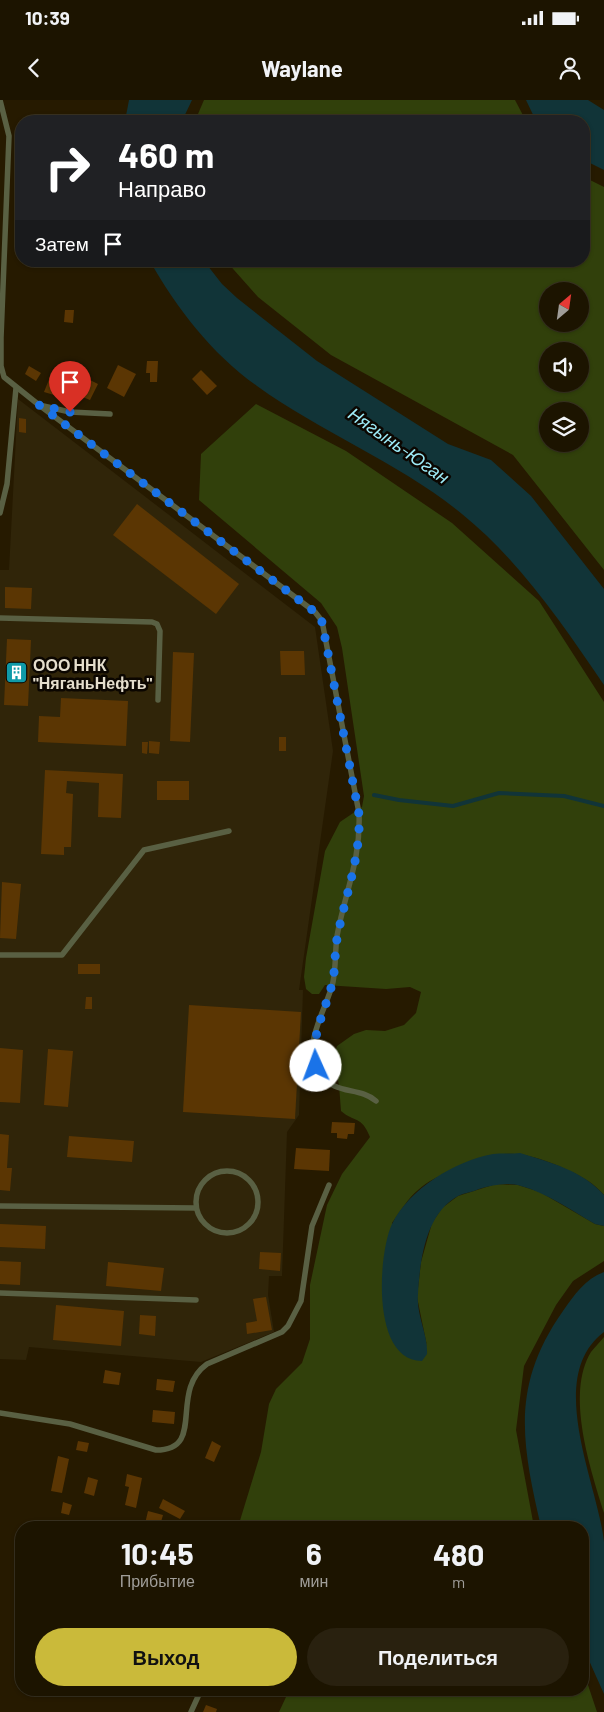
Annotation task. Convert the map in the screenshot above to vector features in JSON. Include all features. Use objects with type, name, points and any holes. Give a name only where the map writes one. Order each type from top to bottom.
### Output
[{"type":"lane","points":[[0,100],[9,136],[0,366],[4,377],[16,388],[315,612],[322,622],[359,814],[360,835],[358,854],[338,935],[333,981],[318,1022],[313,1054],[316,1066],[328,1082],[346,1091],[371,1097],[376,1101]]},
{"type":"lane","points":[[0,513],[7,484],[16,388]]},
{"type":"lane","points":[[39,405],[70,412],[110,414]]},
{"type":"lane","points":[[0,618],[152,622],[157,624],[160,630],[158,700]]},
{"type":"lane","points":[[0,955],[62,954],[144,850],[229,831]]},
{"type":"lane","points":[[222,1172],[233,1172],[243,1176],[251,1183],[256,1192],[258,1203],[256,1214],[246,1226],[231,1233],[220,1233],[210,1229],[202,1222],[196,1208],[198,1191],[203,1182],[212,1175],[222,1172]]},
{"type":"lane","points":[[0,1413],[70,1424],[156,1450],[170,1450],[177,1446],[185,1430],[189,1386],[198,1371],[208,1364],[282,1332],[295,1316],[300,1301],[312,1226],[328,1185]]},
{"type":"lane","points":[[0,1206],[196,1208]]},
{"type":"lane","points":[[0,1293],[196,1300]]},
{"type":"lane","points":[[192,1712],[199,1696]]},
{"type":"shaded area","name":"ООО ННК \"НяганьНефть\"","points":[[18,399],[315,627],[333,751],[299,990],[303,990],[299,1115],[287,1132],[282,1276],[269,1276],[268,1295],[274,1332],[201,1362],[29,1347],[26,1360],[0,1359],[0,570],[9,570]]},
{"type":"green space","points":[[204,100],[515,100],[523,115],[198,115]]},
{"type":"green space","points":[[590,180],[604,187],[604,570],[513,455],[331,355],[258,297],[231,267],[590,267]]},
{"type":"green space","points":[[256,404],[346,451],[452,523],[539,601],[604,702],[604,1195],[585,1179],[534,1157],[508,1154],[496,1155],[470,1162],[427,1183],[404,1205],[392,1223],[427,1346],[417,1297],[421,1262],[432,1223],[442,1208],[458,1196],[496,1184],[518,1185],[540,1192],[595,1224],[604,1226],[604,1261],[573,1281],[556,1305],[524,1366],[516,1430],[533,1521],[240,1521],[261,1452],[269,1404],[276,1389],[302,1363],[310,1339],[310,1285],[327,1205],[342,1174],[370,1137],[361,1122],[341,1111],[339,1085],[333,1057],[337,1046],[354,1034],[366,1030],[385,1031],[404,1025],[416,1013],[421,992],[410,987],[386,989],[325,985],[319,994],[312,994],[306,989],[304,977],[306,958],[325,851],[340,822],[362,807],[364,796],[342,648],[337,627],[321,603],[199,500],[201,454]]},
{"type":"green space","points":[[604,1337],[604,1513],[587,1454],[580,1410],[580,1389],[584,1369],[591,1352]]},
{"type":"green space","points":[[589,1688],[597,1712],[279,1712],[285,1696],[589,1696]]},
{"type":"water","points":[[129,100],[192,100],[185,115],[126,115]]},
{"type":"water","points":[[526,100],[588,100],[604,110],[604,170],[590,163],[590,115],[533,115]]},
{"type":"water","name":"Нягынь-Юган","points":[[154,267],[209,267],[222,284],[237,298],[317,361],[448,444],[491,460],[531,496],[604,589],[604,685],[573,639],[539,594],[483,532],[462,514],[413,479],[308,419],[257,386],[210,345],[184,313]]},
{"type":"water","points":[[520,1153],[565,1168],[596,1187],[604,1195],[604,1226],[595,1224],[540,1193],[516,1185],[495,1185],[458,1196],[438,1214],[431,1226],[420,1267],[418,1302],[426,1339],[427,1354],[422,1361],[405,1356],[394,1344],[386,1326],[383,1304],[384,1258],[387,1238],[392,1224],[400,1211],[421,1188],[449,1170],[493,1154]]},
{"type":"water","points":[[604,1272],[604,1332],[587,1352],[578,1376],[576,1403],[579,1432],[604,1542],[604,1694],[589,1660],[589,1521],[540,1521],[529,1469],[525,1416],[528,1390],[535,1365],[546,1338],[576,1293],[597,1275]]},
{"type":"building","points":[[65,310],[74,310],[73,323],[64,322]]},
{"type":"building","points":[[147,361],[158,361],[157,382],[150,382],[150,373],[146,373]]},
{"type":"building","points":[[118,365],[136,374],[124,397],[107,388]]},
{"type":"building","points":[[29,366],[41,373],[36,381],[25,374]]},
{"type":"building","points":[[201,370],[217,386],[207,395],[192,379]]},
{"type":"building","points":[[65,376],[79,382],[72,400],[58,394]]},
{"type":"building","points":[[50,377],[59,381],[54,395],[44,392]]},
{"type":"building","points":[[88,379],[98,384],[90,400],[80,396]]},
{"type":"building","points":[[19,418],[26,419],[26,433],[19,432]]},
{"type":"building","points":[[137,504],[239,584],[216,614],[113,535]]},
{"type":"building","points":[[5,587],[32,588],[31,609],[5,608]]},
{"type":"building","name":"ООО ННК \"НяганьНефть\"","points":[[7,639],[31,640],[28,706],[4,705]]},
{"type":"building","points":[[280,651],[304,651],[305,675],[281,675]]},
{"type":"building","points":[[173,652],[194,653],[190,742],[170,741]]},
{"type":"building","points":[[61,698],[128,701],[126,746],[38,742],[39,716],[60,717]]},
{"type":"building","points":[[279,737],[286,737],[286,751],[279,751]]},
{"type":"building","points":[[149,741],[160,742],[159,754],[149,753]]},
{"type":"building","points":[[142,742],[148,742],[147,754],[142,753]]},
{"type":"building","points":[[45,770],[123,774],[121,818],[98,817],[99,783],[67,781],[66,793],[73,794],[71,847],[64,847],[64,855],[41,854]]},
{"type":"building","points":[[157,781],[189,781],[189,800],[157,800]]},
{"type":"building","points":[[2,882],[21,884],[16,939],[0,938]]},
{"type":"building","points":[[78,964],[100,964],[100,974],[78,974]]},
{"type":"building","points":[[86,997],[92,997],[92,1009],[85,1009]]},
{"type":"building","points":[[189,1005],[301,1012],[295,1119],[183,1112]]},
{"type":"building","points":[[0,1048],[23,1050],[20,1103],[0,1102]]},
{"type":"building","points":[[48,1049],[73,1051],[68,1107],[44,1105]]},
{"type":"building","points":[[332,1122],[355,1123],[354,1134],[348,1134],[347,1139],[337,1138],[337,1133],[331,1133]]},
{"type":"building","points":[[0,1134],[9,1135],[7,1168],[12,1168],[10,1191],[0,1190]]},
{"type":"building","points":[[69,1136],[134,1141],[132,1162],[67,1157]]},
{"type":"building","points":[[296,1148],[330,1150],[329,1171],[294,1169]]},
{"type":"building","points":[[0,1224],[46,1226],[45,1249],[0,1247]]},
{"type":"building","points":[[260,1252],[281,1253],[280,1271],[259,1269]]},
{"type":"building","points":[[0,1261],[21,1262],[20,1285],[0,1284]]},
{"type":"building","points":[[108,1262],[164,1268],[161,1291],[106,1286]]},
{"type":"building","points":[[266,1297],[272,1330],[247,1334],[246,1323],[257,1321],[253,1299]]},
{"type":"building","points":[[56,1305],[124,1311],[121,1346],[53,1340]]},
{"type":"building","points":[[140,1315],[156,1316],[155,1336],[139,1334]]},
{"type":"building","points":[[105,1370],[121,1373],[119,1385],[103,1383]]},
{"type":"building","points":[[157,1379],[175,1381],[173,1392],[156,1390]]},
{"type":"building","points":[[153,1410],[175,1412],[174,1424],[152,1422]]},
{"type":"building","points":[[78,1441],[89,1443],[87,1452],[76,1450]]},
{"type":"building","points":[[212,1441],[221,1446],[214,1462],[205,1458]]},
{"type":"building","points":[[58,1456],[69,1459],[62,1493],[51,1491]]},
{"type":"building","points":[[127,1474],[142,1478],[136,1508],[125,1505],[129,1487],[125,1486]]},
{"type":"building","points":[[88,1477],[98,1480],[94,1496],[84,1493]]},
{"type":"building","points":[[163,1499],[185,1511],[180,1519],[159,1508]]},
{"type":"building","points":[[63,1502],[72,1505],[69,1515],[61,1513]]},
{"type":"building","points":[[148,1511],[163,1515],[161,1521],[146,1521]]},
{"type":"building","points":[[206,1705],[217,1709],[216,1712],[203,1712]]},
{"type":"waterway","points":[[374,795],[399,800],[453,806],[499,793],[564,796],[604,806]]},
{"type":"place","name":"ООО ННК \"НяганьНефть\"","points":[[17,673]]},
{"type":"route","points":[[70,412],[39,405],[315,612],[322,622],[359,814],[360,835],[358,854],[338,935],[333,981],[318,1022],[315,1036],[313,1054],[316,1066]]}]
